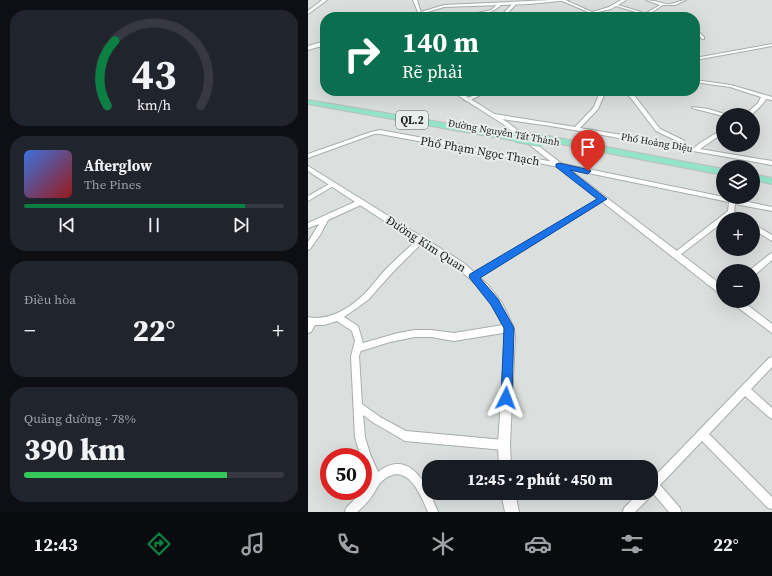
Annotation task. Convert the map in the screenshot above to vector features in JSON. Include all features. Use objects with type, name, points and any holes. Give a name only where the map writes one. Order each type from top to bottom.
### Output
[{"type":"highway","name":"Đường Nguyễn Tất Thành","points":[[308,97],[716,175]]},
{"type":"highway","name":"Đường Nguyễn Tất Thành","points":[[308,102],[513,136],[532,136],[716,171]]},
{"type":"highway","points":[[760,178],[772,181]]},
{"type":"highway","points":[[760,183],[772,185]]},
{"type":"main road","points":[[308,13],[325,0]]},
{"type":"main road","points":[[420,12],[444,6],[502,3],[514,4],[567,0]]},
{"type":"main road","points":[[308,48],[320,44]]},
{"type":"main road","name":"Đường Kim Quan","points":[[308,168],[461,266],[474,277],[494,302],[509,328]]},
{"type":"main road","points":[[505,460],[509,328]]},
{"type":"main road","points":[[509,500],[512,512]]},
{"type":"street","points":[[415,0],[420,12]]},
{"type":"street","points":[[562,0],[589,12]]},
{"type":"street","points":[[594,12],[624,0]]},
{"type":"street","points":[[648,0],[663,4],[676,5],[684,0]]},
{"type":"street","points":[[488,12],[494,11],[502,3]]},
{"type":"street","points":[[507,12],[514,4]]},
{"type":"street","points":[[651,12],[663,4]]},
{"type":"street","points":[[614,5],[639,12]]},
{"type":"street","points":[[700,35],[703,38]]},
{"type":"street","points":[[700,58],[772,45]]},
{"type":"street","points":[[700,82],[731,86],[772,99]]},
{"type":"street","points":[[461,96],[494,116],[716,286]]},
{"type":"street","points":[[466,100],[475,96]]},
{"type":"street","points":[[577,128],[596,108],[601,96]]},
{"type":"street","points":[[631,96],[658,130],[681,141],[688,148]]},
{"type":"street","points":[[756,108],[764,97]]},
{"type":"street","points":[[694,108],[716,112]]},
{"type":"street","name":"Phố Hoàng Diệu","points":[[494,116],[577,128],[772,163]]},
{"type":"street","name":"Phố Phạm Ngọc Thạch","points":[[308,156],[373,133],[380,132],[559,165],[716,199]]},
{"type":"street","points":[[696,149],[716,135]]},
{"type":"street","points":[[308,199],[333,184]]},
{"type":"street","points":[[474,277],[603,199]]},
{"type":"street","points":[[308,226],[361,202]]},
{"type":"street","points":[[731,212],[732,204]]},
{"type":"street","name":"Phố Phạm Ngọc Thạch","points":[[743,204],[772,209]]},
{"type":"street","points":[[308,247],[318,233],[325,219]]},
{"type":"street","points":[[676,255],[716,224]]},
{"type":"street","points":[[760,230],[772,238]]},
{"type":"street","points":[[310,324],[325,322],[338,317],[371,292],[384,276],[420,241]]},
{"type":"street","points":[[760,266],[772,256]]},
{"type":"street","points":[[745,308],[772,329]]},
{"type":"street","points":[[338,317],[355,329],[359,341],[355,356],[361,446],[376,480]]},
{"type":"street","points":[[357,348],[411,334],[435,333],[454,337],[509,328]]},
{"type":"street","points":[[658,481],[772,361]]},
{"type":"street","points":[[745,390],[772,414]]},
{"type":"street","points":[[358,406],[377,420],[405,436],[504,445]]},
{"type":"street","points":[[702,434],[772,504]]},
{"type":"street","points":[[350,512],[367,495],[376,480],[391,469],[403,468],[412,474],[422,486],[434,512]]},
{"type":"street","points":[[658,496],[676,512]]},
{"type":"street","points":[[628,512],[639,500]]},
{"type":"route","points":[[506,398],[510,336],[509,328],[503,315],[474,277],[603,199],[559,165],[588,171]]}]
